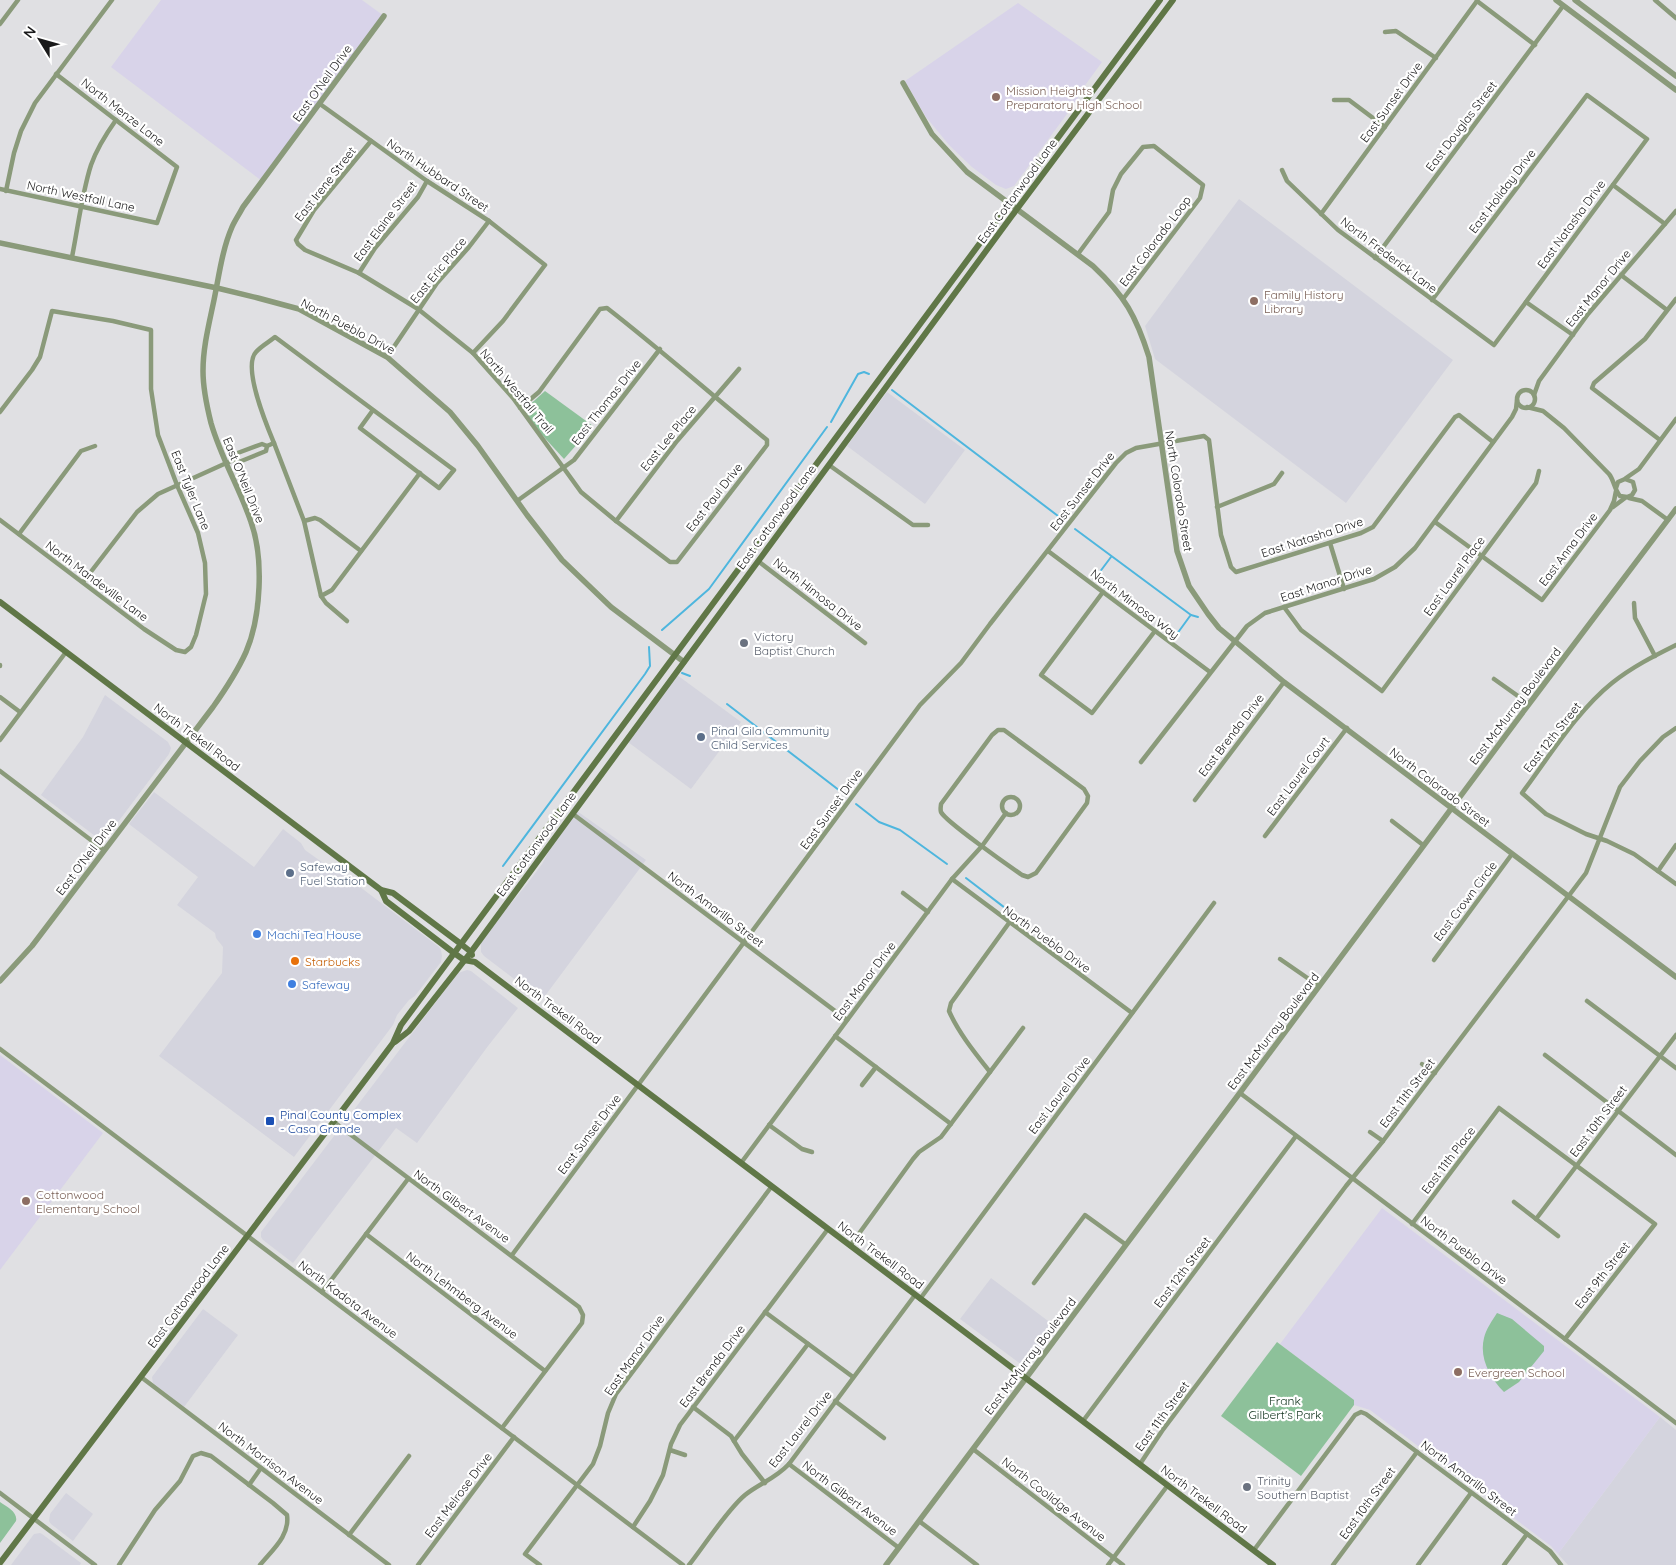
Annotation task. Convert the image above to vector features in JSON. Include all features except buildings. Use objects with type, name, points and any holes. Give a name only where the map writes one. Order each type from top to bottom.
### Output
[{"type":"main road","name":"East Cottonwood Lane","points":[[0,1563],[393,1043],[401,1025],[1160,0]]},
{"type":"main road","name":"East Cottonwood Lane","points":[[393,1043],[410,1031],[471,952],[1017,209],[1173,0]]},
{"type":"main road","name":"North Trekell Road","points":[[0,602],[381,890],[393,893],[461,944],[471,952],[475,962]]},
{"type":"main road","points":[[535,844],[545,851]]},
{"type":"main road","name":"North Trekell Road","points":[[381,890],[386,901],[454,953],[464,960],[475,962],[1273,1565]]},
{"type":"street","points":[[0,24],[18,0]]},
{"type":"street","points":[[6,190],[21,131],[35,102],[112,0]]},
{"type":"street","points":[[1556,0],[1676,90]]},
{"type":"street","points":[[1575,0],[1676,76]]},
{"type":"street","points":[[1655,0],[1676,18]]},
{"type":"street","points":[[1476,1],[1534,45]]},
{"type":"street","name":"East Sunset Drive","points":[[1321,214],[1476,1]]},
{"type":"street","name":"East Douglas Street","points":[[1375,258],[1563,6]]},
{"type":"street","name":"East O'Neil Drive","points":[[0,981],[32,946],[186,742],[233,678],[247,650],[259,594],[260,567],[252,523],[230,462],[212,424],[205,397],[203,373],[204,346],[226,244],[232,225],[243,207],[384,16]]},
{"type":"street","points":[[1384,32],[1396,31],[1436,58]]},
{"type":"street","name":"North Menze Lane","points":[[56,74],[177,167],[157,223]]},
{"type":"street","name":"North Colorado Street","points":[[902,83],[932,134],[967,172],[1094,266],[1111,283],[1123,299],[1140,329],[1149,357],[1177,551],[1190,586],[1219,628],[1284,682],[1676,977]]},
{"type":"street","name":"East Holiday Drive","points":[[1432,300],[1587,95],[1647,139]]},
{"type":"street","points":[[1334,100],[1349,100],[1385,127]]},
{"type":"street","name":"North Hubbard Street","points":[[320,104],[427,181],[489,221],[545,265],[503,321],[473,353]]},
{"type":"street","points":[[72,257],[92,163],[100,143],[116,120]]},
{"type":"street","name":"East Natasha Drive","points":[[1494,345],[1647,139]]},
{"type":"street","name":"East Irene Street","points":[[296,240],[314,210],[371,141]]},
{"type":"street","name":"East Colorado Loop","points":[[1078,254],[1109,212],[1113,190],[1121,174],[1143,146],[1154,146],[1203,185],[1200,198],[1123,299]]},
{"type":"street","name":"North Frederick Lane","points":[[1282,170],[1288,181],[1338,230],[1494,345]]},
{"type":"street","name":"East Elaine Street","points":[[360,273],[375,248],[418,197],[427,181]]},
{"type":"street","points":[[1613,184],[1665,224]]},
{"type":"street","name":"North Westfall Lane","points":[[0,189],[157,223]]},
{"type":"street","name":"East Manor Drive","points":[[1534,396],[1539,381],[1573,335],[1676,211]]},
{"type":"street","name":"East Eric Place","points":[[387,357],[437,283],[489,221]]},
{"type":"street","name":"North Westfall Trail","points":[[296,240],[305,250],[360,273],[418,309],[473,353],[520,408],[581,492],[670,562],[677,562]]},
{"type":"street","name":"North Pueblo Drive","points":[[0,242],[217,288],[299,310],[387,357],[418,382],[450,412],[478,446],[562,560],[611,607],[684,662]]},
{"type":"street","points":[[1621,275],[1667,310]]},
{"type":"street","points":[[1660,440],[1592,388],[1594,383],[1645,339],[1676,299]]},
{"type":"street","points":[[1526,302],[1573,335]]},
{"type":"street","points":[[520,408],[539,392],[600,309],[607,308],[660,349],[715,398]]},
{"type":"street","name":"East Tyler Lane","points":[[0,412],[40,357],[52,311],[151,330],[150,389],[158,435],[198,533],[206,563],[206,594],[196,635],[191,647],[185,652]]},
{"type":"street","points":[[347,621],[326,603],[321,596],[304,521],[261,412],[256,394],[252,358],[256,352],[275,338],[373,410],[454,470],[440,488],[360,428],[373,410]]},
{"type":"street","name":"East Thomas Drive","points":[[517,500],[564,467],[580,452],[660,349]]},
{"type":"street","name":"East Lee Place","points":[[616,521],[677,441],[739,369]]},
{"type":"street","name":"East Manor Drive","points":[[1524,390],[1539,381]]},
{"type":"street","points":[[1542,411],[1529,390],[1524,390],[1518,395],[1517,400],[1520,405],[1542,411],[1564,428],[1612,478],[1620,496],[1642,501],[1668,520]]},
{"type":"street","points":[[1527,407],[1532,404],[1534,396]]},
{"type":"street","name":"East Paul Drive","points":[[677,562],[767,445],[767,440],[715,398]]},
{"type":"street","name":"East Manor Drive","points":[[1141,762],[1246,626],[1265,613],[1374,579],[1395,567],[1415,548],[1512,417],[1516,409],[1517,400]]},
{"type":"street","name":"East Manor Drive","points":[[1512,417],[1527,407]]},
{"type":"street","name":"East Natasha Drive","points":[[1218,507],[1221,535],[1231,567],[1236,572],[1361,534],[1373,527],[1455,417],[1460,415],[1493,442]]},
{"type":"street","points":[[1626,498],[1632,495],[1639,469],[1676,418]]},
{"type":"street","name":"East Sunset Drive","points":[[512,1255],[920,705],[961,662],[1120,458],[1136,448],[1204,436],[1208,440],[1218,507]]},
{"type":"street","points":[[83,582],[136,512],[158,494],[230,462],[238,462],[266,450],[267,446],[274,443]]},
{"type":"street","points":[[230,462],[236,454],[262,444],[267,446]]},
{"type":"street","points":[[19,534],[81,451],[95,446]]},
{"type":"street","points":[[829,465],[913,525],[928,525]]},
{"type":"street","points":[[1616,489],[1618,482],[1639,469]]},
{"type":"street","name":"East Laurel Place","points":[[1284,607],[1301,630],[1382,691],[1536,483],[1539,471]]},
{"type":"street","points":[[321,596],[332,590],[420,473]]},
{"type":"street","points":[[1218,507],[1274,484],[1282,473]]},
{"type":"street","points":[[1608,474],[1631,480],[1642,501]]},
{"type":"street","name":"East Anna Drive","points":[[1482,556],[1542,600],[1610,510],[1616,489]]},
{"type":"street","name":"East Anna Drive","points":[[1610,510],[1626,498]]},
{"type":"street","name":"East McMurray Boulevard","points":[[886,1565],[1240,1093],[1528,704],[1676,510]]},
{"type":"street","points":[[304,521],[315,518],[320,520],[361,551]]},
{"type":"street","name":"North Mandeville Lane","points":[[0,520],[144,629],[176,650],[185,652]]},
{"type":"street","points":[[1435,522],[1482,556]]},
{"type":"street","points":[[1330,543],[1344,588]]},
{"type":"street","name":"North Mimosa Way","points":[[1048,551],[1210,672]]},
{"type":"street","name":"North Himosa Drive","points":[[758,561],[864,643]]},
{"type":"street","points":[[1103,592],[1041,675],[1092,713],[1155,631]]},
{"type":"street","points":[[1634,603],[1635,618],[1655,656]]},
{"type":"street","name":"East 12th Street","points":[[1599,838],[1586,834],[1546,814],[1522,793],[1584,710],[1612,683],[1655,656],[1676,646]]},
{"type":"street","points":[[0,740],[66,652]]},
{"type":"street","points":[[1494,680],[1528,704]]},
{"type":"street","name":"East Brenda Drive","points":[[1195,800],[1284,682]]},
{"type":"street","points":[[0,697],[20,712]]},
{"type":"street","name":"East Laurel Court","points":[[1265,836],[1347,728]]},
{"type":"street","name":"East 11th Street","points":[[1140,1464],[1162,1431],[1352,1178],[1383,1141],[1586,873],[1620,787],[1640,761],[1663,737],[1676,728]]},
{"type":"street","points":[[998,730],[1004,730],[1084,789],[1088,796],[1087,803],[1036,873],[1028,877],[1022,876],[982,846],[945,818],[940,811],[941,804],[992,735],[998,730]]},
{"type":"street","points":[[0,772],[104,850]]},
{"type":"street","name":"East Manor Drive","points":[[741,1162],[952,880],[982,846],[1006,813]]},
{"type":"street","name":"North Amarillo Street","points":[[573,814],[847,1020]]},
{"type":"street","points":[[1392,821],[1423,845]]},
{"type":"street","points":[[1599,838],[1634,854],[1676,884]]},
{"type":"street","points":[[1658,871],[1676,845]]},
{"type":"street","name":"East Crown Circle","points":[[1434,960],[1512,854]]},
{"type":"street","name":"North Pueblo Drive","points":[[952,880],[1009,924],[1132,1013]]},
{"type":"street","points":[[903,893],[928,912]]},
{"type":"street","name":"East Laurel Drive","points":[[690,1565],[735,1505],[746,1495],[780,1473],[789,1464],[853,1377],[918,1297],[1214,903]]},
{"type":"street","points":[[990,1072],[979,1059],[952,1018],[949,1010],[951,1003],[1009,924]]},
{"type":"street","points":[[1280,959],[1319,986]]},
{"type":"street","points":[[1587,1000],[1676,1068]]},
{"type":"street","points":[[850,1246],[913,1159],[919,1152],[941,1137],[1022,1028]]},
{"type":"street","name":"East 10th Street","points":[[1536,1219],[1676,1035]]},
{"type":"street","points":[[835,1036],[951,1124]]},
{"type":"street","name":"North Kadota Avenue","points":[[0,1049],[683,1565]]},
{"type":"street","points":[[1546,1056],[1676,1155]]},
{"type":"street","points":[[1422,1064],[1435,1073]]},
{"type":"street","points":[[862,1085],[876,1067]]},
{"type":"street","name":"North Pueblo Drive","points":[[1240,1093],[1676,1423]]},
{"type":"street","name":"East 11th Place","points":[[1412,1224],[1499,1108],[1576,1166]]},
{"type":"street","name":"North Gilbert Avenue","points":[[334,1122],[579,1307],[583,1315],[582,1323],[545,1371]]},
{"type":"street","points":[[769,1125],[802,1149],[812,1152]]},
{"type":"street","points":[[1370,1132],[1383,1141]]},
{"type":"street","name":"East 12th Street","points":[[1083,1421],[1296,1136]]},
{"type":"street","name":"East 9th Street","points":[[1565,1339],[1655,1224],[1576,1166]]},
{"type":"street","points":[[322,1292],[408,1179]]},
{"type":"street","name":"East Manor Drive","points":[[540,1565],[525,1554],[593,1464],[616,1394],[772,1186]]},
{"type":"street","points":[[1514,1202],[1558,1236]]},
{"type":"street","points":[[1034,1283],[1085,1215],[1125,1244]]},
{"type":"street","name":"East Brenda Drive","points":[[633,1527],[650,1501],[663,1475],[680,1425],[828,1229]]},
{"type":"street","name":"North Lehmberg Avenue","points":[[366,1234],[545,1371]]},
{"type":"street","points":[[765,1312],[853,1377]]},
{"type":"street","points":[[734,1441],[808,1344]]},
{"type":"street","points":[[502,1428],[545,1371]]},
{"type":"street","name":"North Morrison Avenue","points":[[141,1377],[389,1565]]},
{"type":"street","points":[[835,1401],[884,1438]]},
{"type":"street","points":[[693,1407],[731,1436],[765,1483]]},
{"type":"street","name":"North Amarillo Street","points":[[1254,1550],[1355,1415],[1360,1412],[1366,1414],[1550,1551],[1561,1565]]},
{"type":"street","name":"East Melrose Drive","points":[[418,1565],[514,1437]]},
{"type":"street","name":"North Coolidge Avenue","points":[[972,1449],[1123,1565]]},
{"type":"street","points":[[670,1450],[685,1455]]},
{"type":"street","name":"East 10th Street","points":[[1333,1565],[1416,1452]]},
{"type":"street","points":[[119,1565],[155,1510],[180,1481],[193,1456],[201,1453],[211,1456],[287,1515],[288,1526],[283,1537],[260,1565]]},
{"type":"street","points":[[349,1535],[409,1456]]},
{"type":"street","name":"North Gilbert Avenue","points":[[789,1464],[899,1548]]},
{"type":"street","points":[[249,1485],[261,1468]]},
{"type":"street","points":[[1108,1565],[1168,1485]]},
{"type":"street","points":[[0,1493],[95,1565]]},
{"type":"street","points":[[1418,1565],[1471,1493]]},
{"type":"street","points":[[919,1521],[977,1565]]},
{"type":"street","points":[[1504,1565],[1527,1534]]},
{"type":"shaded area","points":[[161,0],[362,0],[384,16],[262,181],[111,67]]},
{"type":"shaded area","name":"Mission Heights Preparatory High School","points":[[1018,3],[1102,62],[1078,95],[1078,99],[1014,186],[1006,189],[996,185],[972,167],[949,145],[926,117],[905,81]]},
{"type":"shaded area","points":[[1239,199],[1453,360],[1346,503],[1155,359],[1145,326]]},
{"type":"shaded area","points":[[887,392],[965,450],[925,504],[847,446]]},
{"type":"shaded area","points":[[677,675],[741,722],[691,789],[628,742]]},
{"type":"shaded area","points":[[105,695],[168,742],[171,748],[169,754],[103,842],[41,795],[83,737]]},
{"type":"shaded area","points":[[154,792],[254,867],[283,829],[301,843],[305,850],[343,874],[441,950],[441,962],[415,996],[409,1000],[397,1015],[393,1025],[294,1157],[159,1056],[222,973],[223,947],[216,938],[215,933],[177,905],[198,877],[129,824]]},
{"type":"shaded area","points":[[577,811],[646,860],[542,1000],[484,956],[481,952],[481,943],[493,925],[542,864],[551,847]]},
{"type":"shaded area","points":[[467,970],[471,971],[518,1008],[417,1143],[396,1128],[293,1263],[263,1240],[261,1232],[458,973]]},
{"type":"shaded area","name":"Cottonwood Elementary School","points":[[0,1055],[103,1133],[0,1270]]},
{"type":"shaded area","name":"Evergreen School","points":[[1382,1208],[1660,1417],[1558,1554],[1551,1546],[1370,1410],[1354,1405],[1353,1400],[1280,1344]]},
{"type":"shaded area","points":[[991,1278],[1056,1327],[1027,1365],[1022,1365],[960,1319]]},
{"type":"shaded area","points":[[203,1309],[238,1335],[184,1407],[153,1383],[152,1377]]},
{"type":"shaded area","points":[[1660,1417],[1676,1430],[1676,1565],[1568,1565],[1558,1554]]},
{"type":"shaded area","points":[[66,1493],[93,1514],[73,1541],[49,1521],[50,1514]]},
{"type":"shaded area","points":[[40,1533],[81,1563],[80,1565],[11,1565],[34,1534]]},
{"type":"green space","points":[[545,391],[593,426],[564,459],[532,424],[525,409]]},
{"type":"green space","points":[[1497,1313],[1512,1319],[1544,1346],[1544,1351],[1519,1382],[1504,1392],[1490,1374],[1483,1353],[1485,1335]]},
{"type":"green space","name":"Frank Gilbert's Park","points":[[1277,1342],[1354,1400],[1354,1405],[1301,1476],[1221,1416]]},
{"type":"green space","points":[[0,1502],[11,1510],[15,1515],[16,1521],[0,1543]]},
{"type":"waterway","points":[[831,422],[858,374],[864,372],[869,374]]},
{"type":"waterway","points":[[892,390],[1062,519]]},
{"type":"waterway","points":[[662,630],[709,589],[827,427]]},
{"type":"waterway","points":[[1075,529],[1191,615],[1198,617]]},
{"type":"waterway","points":[[1096,577],[1111,557]]},
{"type":"waterway","points":[[1174,638],[1190,616]]},
{"type":"waterway","points":[[503,866],[645,674],[650,666],[649,647]]},
{"type":"waterway","points":[[682,673],[690,676]]},
{"type":"waterway","points":[[727,704],[844,794]]},
{"type":"waterway","points":[[856,804],[879,822],[900,830],[947,864]]},
{"type":"waterway","points":[[966,878],[1026,924]]},
{"type":"place","name":"Mission Heights Preparatory High School","points":[[996,97]]},
{"type":"place","name":"Family History Library","points":[[1254,301]]},
{"type":"place","name":"Victory Baptist Church","points":[[744,643]]},
{"type":"place","name":"Pinal Gila Community Child Services","points":[[701,737]]},
{"type":"place","name":"Safeway Fuel Station","points":[[290,873]]},
{"type":"place","name":"Machi Tea House","points":[[257,934]]},
{"type":"place","name":"Starbucks","points":[[295,961]]},
{"type":"place","name":"Safeway","points":[[292,984]]},
{"type":"place","name":"Pinal County Complex - Casa Grande","points":[[270,1121]]},
{"type":"place","name":"Cottonwood Elementary School","points":[[26,1201]]},
{"type":"place","name":"Evergreen School","points":[[1458,1372]]},
{"type":"place","name":"Trinity Southern Baptist","points":[[1247,1487]]}]
